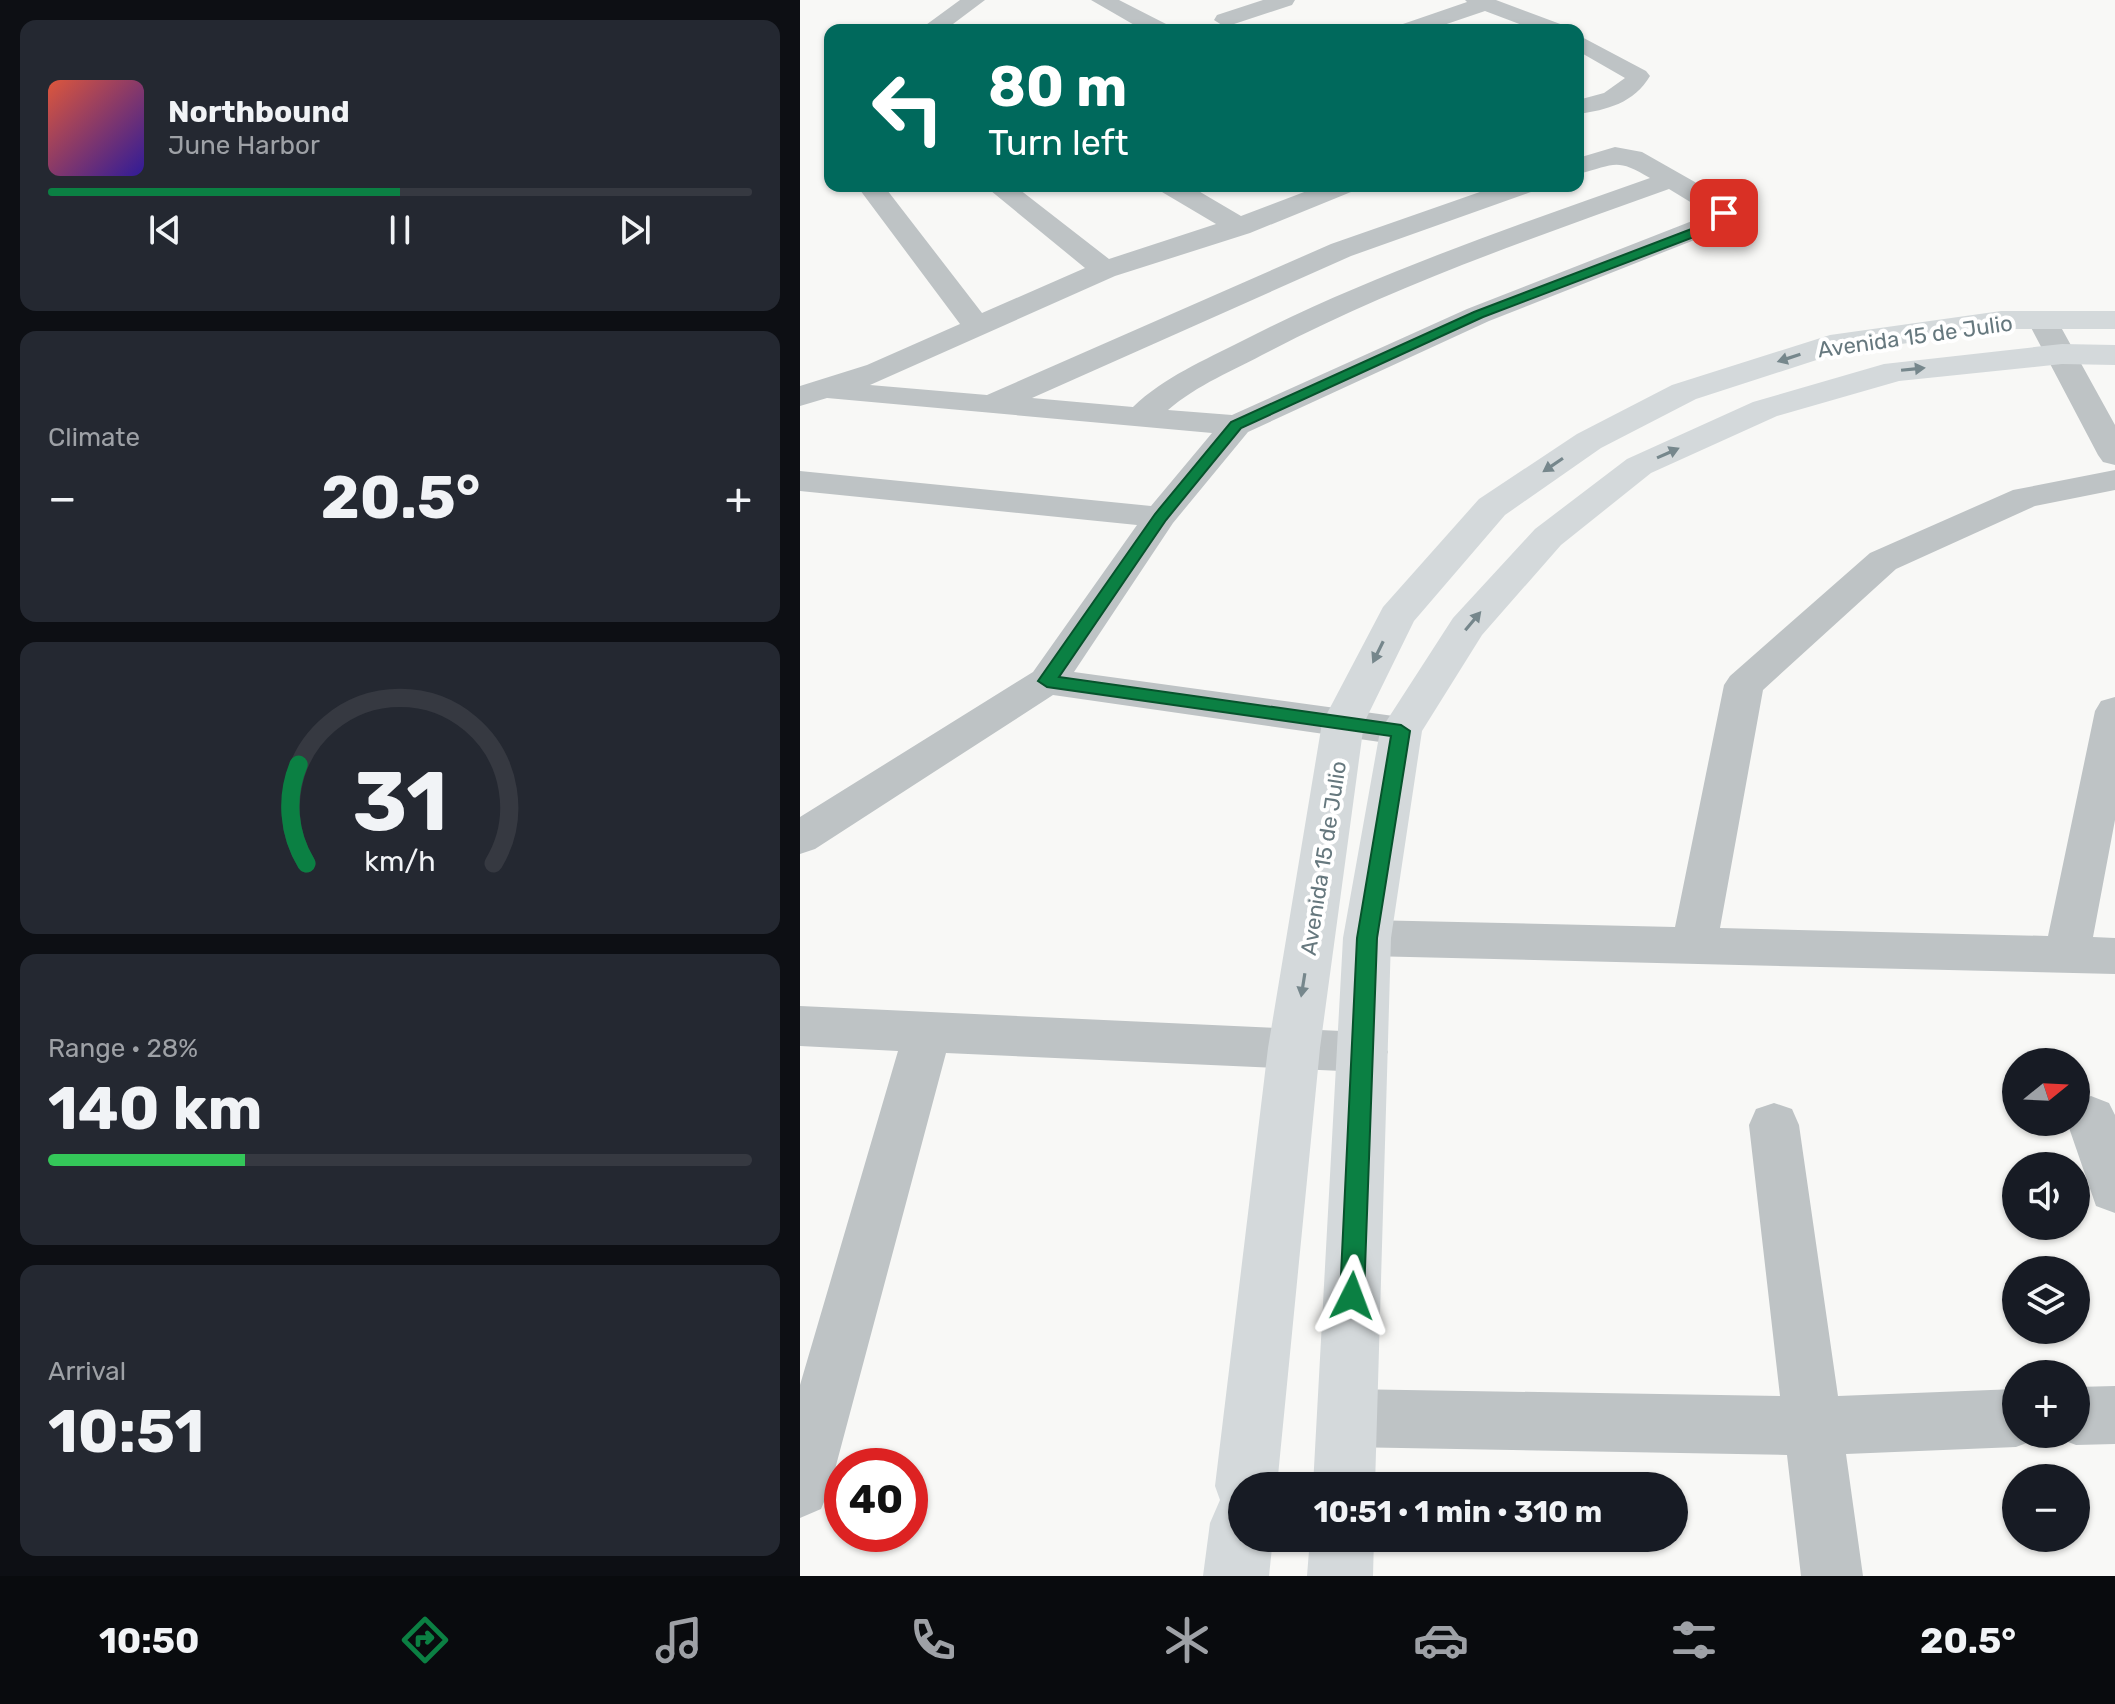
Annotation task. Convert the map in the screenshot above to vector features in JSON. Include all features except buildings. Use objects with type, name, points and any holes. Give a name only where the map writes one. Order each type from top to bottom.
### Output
[{"type":"street","points":[[939,24],[974,0]]},
{"type":"street","points":[[1225,20],[1284,0]]},
{"type":"street","points":[[1106,1],[1149,24]]},
{"type":"street","points":[[1424,24],[1481,2],[1539,24]]},
{"type":"street","points":[[1584,45],[1638,76],[1633,87],[1615,97],[1584,105]]},
{"type":"street","points":[[800,838],[1047,681],[1160,517],[1236,425],[1478,315],[1725,218],[1714,204],[1633,157],[1623,155],[1584,165]]},
{"type":"street","points":[[1142,416],[1154,404],[1193,380],[1298,323],[1461,255],[1671,179]]},
{"type":"street","points":[[875,192],[976,325]]},
{"type":"street","points":[[1006,192],[1105,270]]},
{"type":"street","points":[[1181,192],[1240,227]]},
{"type":"street","points":[[1274,192],[1301,205]]},
{"type":"street","points":[[810,394],[909,357],[1105,270],[1240,227],[1329,192]]},
{"type":"street","points":[[995,403],[1341,250],[1505,192]]},
{"type":"street","name":"Avenida 15 de Julio","points":[[1248,1472],[1294,1048],[1343,723],[1397,616],[1492,507],[1589,441],[1684,392],[1830,345],[2001,320],[2115,355]]},
{"type":"street","name":"Avenida 15 de Julio","points":[[1344,1472],[1367,938],[1401,731],[1467,627],[1548,537],[1639,466],[1765,409],[1896,371],[2115,320]]},
{"type":"street","points":[[2052,337],[2115,455]]},
{"type":"street","points":[[810,394],[995,403],[1236,425]]},
{"type":"street","points":[[1694,945],[1744,685],[1883,561],[2025,497],[2115,480]]},
{"type":"street","points":[[800,481],[1160,517]]},
{"type":"street","points":[[1047,681],[1401,731]]},
{"type":"street","points":[[2067,955],[2115,711]]},
{"type":"street","points":[[1367,938],[2115,956]]},
{"type":"street","points":[[800,1026],[1364,1052]]},
{"type":"street","points":[[800,1488],[928,1031]]},
{"type":"street","points":[[2091,1118],[2115,1189]]},
{"type":"street","points":[[1774,1125],[1832,1576]]},
{"type":"street","points":[[2090,1416],[2115,1415]]},
{"type":"street","points":[[1346,1418],[1813,1426],[2002,1419]]},
{"type":"street","points":[[1236,1576],[1239,1552]]},
{"type":"street","points":[[1340,1576],[1341,1552]]},
{"type":"route","points":[[1352,1296],[1367,938],[1401,731],[1047,681],[1160,517],[1236,425],[1478,315],[1719,223],[1725,218],[1724,213]]}]
